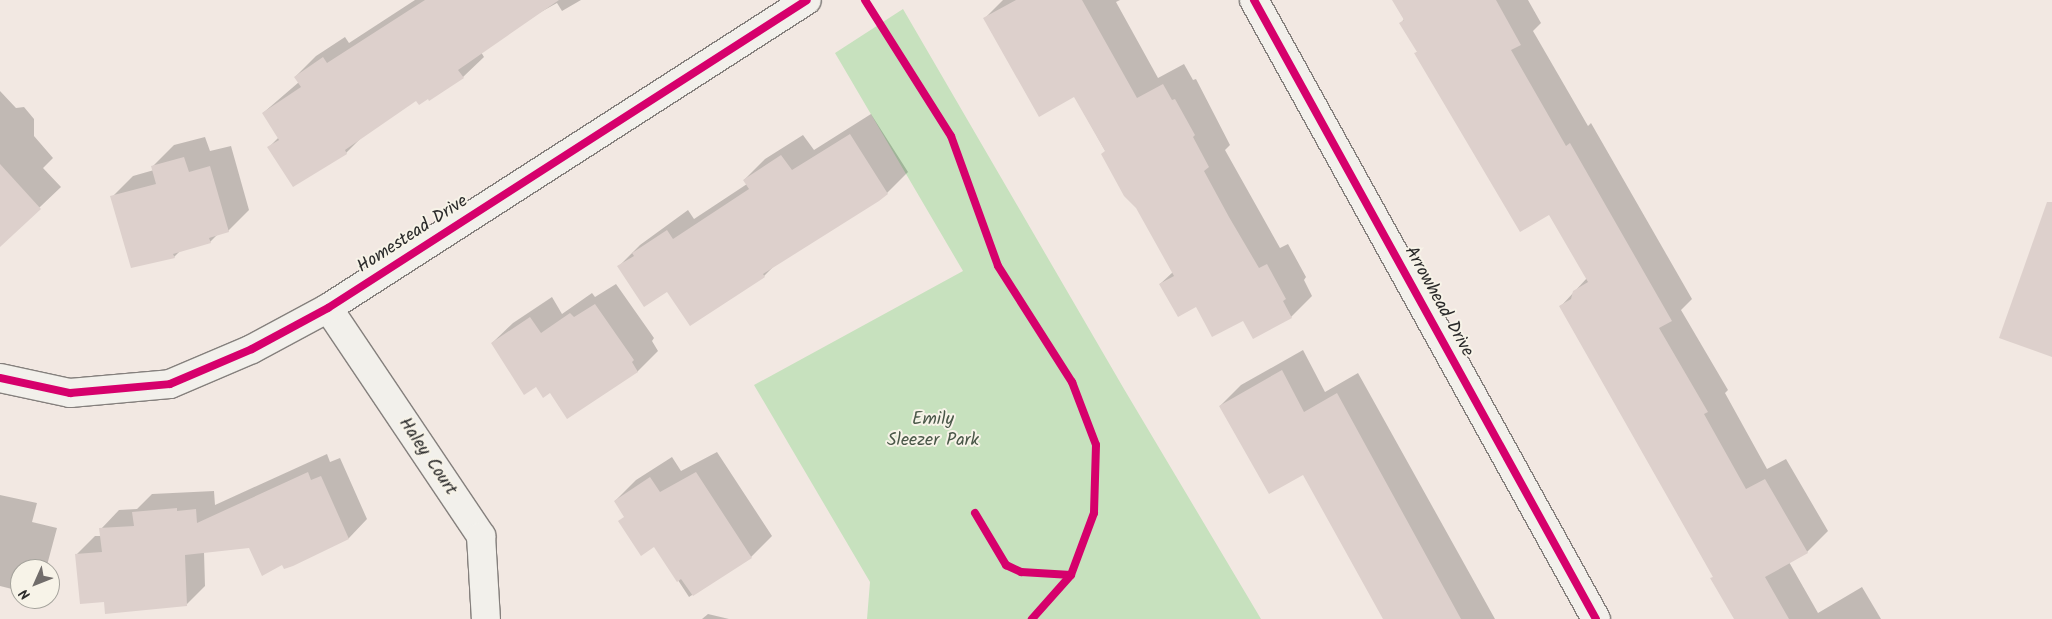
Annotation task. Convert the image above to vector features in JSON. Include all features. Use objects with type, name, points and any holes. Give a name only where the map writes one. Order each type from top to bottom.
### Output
[{"type":"street","name":"Homestead Drive","points":[[0,378],[70,393],[170,384],[252,349],[328,308],[807,0]]},
{"type":"street","name":"Arrowhead Drive","points":[[1254,0],[1596,619]]},
{"type":"street","name":"Haley Court","points":[[328,308],[480,536],[486,619]]},
{"type":"green space","name":"Emily Sleezer Park","points":[[903,9],[1124,389],[1261,619],[867,619],[870,582],[754,385],[963,271],[835,53]]},
{"type":"building","points":[[425,0],[559,0],[458,70],[464,78],[429,101],[428,99],[419,105],[416,101],[345,150],[347,154],[293,187],[267,147],[279,140],[262,113],[301,87],[294,77],[323,57],[327,63]]},
{"type":"building","points":[[1016,0],[1082,0],[1137,98],[1163,84],[1172,100],[1175,99],[1195,135],[1193,137],[1209,167],[1204,171],[1229,217],[1259,268],[1267,264],[1286,299],[1283,301],[1292,318],[1253,339],[1243,321],[1212,337],[1196,307],[1178,317],[1159,284],[1174,276],[1136,208],[1124,196],[1101,154],[1105,151],[1074,97],[1039,117],[983,18]]},
{"type":"building","points":[[1392,0],[1496,0],[1521,45],[1511,50],[1566,146],[1570,143],[1672,321],[1659,328],[1708,412],[1704,414],[1746,489],[1765,479],[1808,553],[1765,577],[1789,619],[1734,619],[1710,578],[1713,577],[1559,306],[1571,299],[1573,291],[1588,282],[1549,215],[1520,232],[1414,53],[1417,52],[1399,23],[1404,20]]},
{"type":"building","points":[[850,134],[888,194],[763,274],[765,277],[690,326],[667,292],[644,307],[617,266],[634,256],[632,253],[667,230],[673,239],[749,189],[743,180],[781,155],[792,170]]},
{"type":"building","points":[[184,157],[189,172],[210,166],[229,232],[209,238],[211,243],[173,254],[175,258],[131,268],[110,196],[156,184],[151,166]]},
{"type":"building","points":[[0,164],[41,209],[0,247]]},
{"type":"building","points":[[2047,202],[2052,202],[2052,357],[1999,338]]},
{"type":"building","points":[[595,304],[634,360],[632,362],[638,372],[567,419],[550,393],[543,398],[536,387],[524,395],[491,343],[530,317],[541,333],[570,313],[574,317]]},
{"type":"building","points":[[1282,370],[1304,412],[1337,393],[1461,619],[1383,619],[1303,475],[1269,494],[1219,406]]},
{"type":"building","points":[[308,472],[311,480],[321,476],[349,539],[293,566],[284,569],[282,565],[262,576],[249,548],[185,555],[187,606],[105,614],[104,602],[80,604],[75,554],[102,552],[99,528],[134,526],[132,512],[177,508],[177,511],[196,509],[197,523]]},
{"type":"building","points":[[696,472],[752,558],[693,596],[681,579],[677,582],[654,547],[641,556],[618,521],[624,517],[614,501],[650,477],[660,492]]},
{"type":"cycle path","points":[[0,378],[70,393],[170,384],[252,349],[328,308],[807,0]]},
{"type":"cycle path","points":[[865,0],[951,136],[998,266],[1072,382],[1096,445],[1094,513],[1071,575],[1032,619]]},
{"type":"cycle path","points":[[1254,0],[1596,619]]},
{"type":"cycle path","points":[[975,513],[1006,565],[1021,572],[1071,575]]}]
